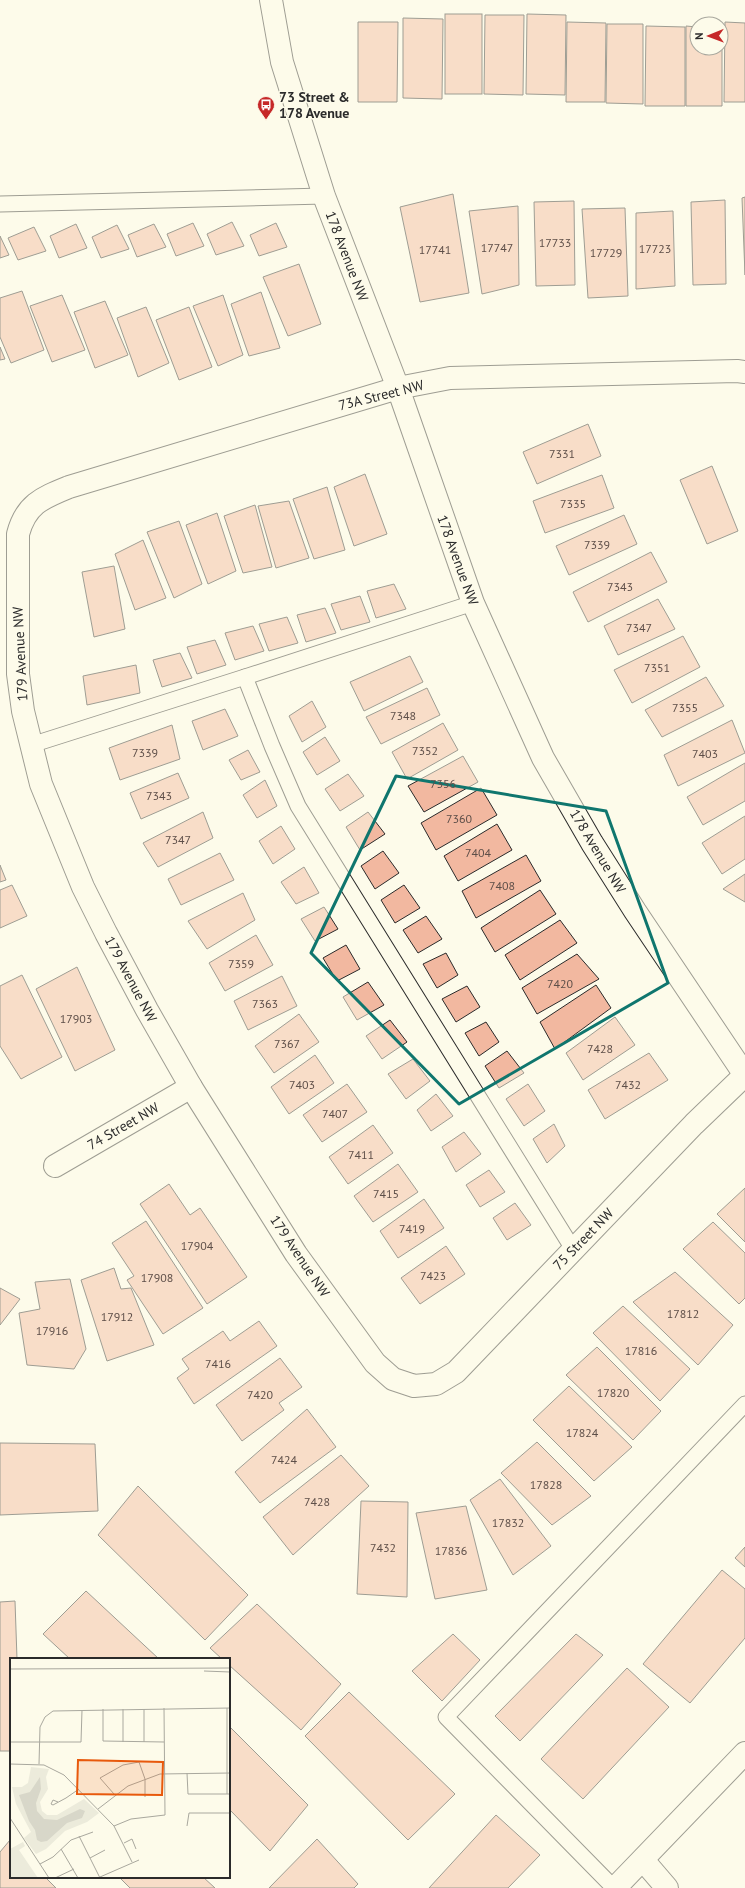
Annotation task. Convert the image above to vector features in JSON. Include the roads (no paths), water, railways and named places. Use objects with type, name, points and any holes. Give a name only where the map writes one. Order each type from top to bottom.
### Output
[{"type":"street","name":"178 Avenue NW","points":[[271,0],[282,62],[324,196],[398,388],[472,603],[550,771],[592,843],[635,911],[745,1075]]},
{"type":"street","name":"73A Street NW","points":[[33,505],[70,487],[398,388],[450,378],[721,371],[745,372]]},
{"type":"street","name":"179 Avenue NW","points":[[33,505],[22,520],[18,534],[18,674],[23,711],[41,784],[83,887],[147,1010],[191,1087],[296,1254],[375,1363],[393,1379],[414,1386]]},
{"type":"street","name":"75 Street NW","points":[[414,1386],[436,1384],[456,1372],[694,1124],[745,1075]]},
{"type":"street","name":"74 Street NW","points":[[55,1166],[191,1087]]},
{"type":"street","points":[[614,1888],[643,1860],[745,1753]]},
{"type":"street","points":[[643,1860],[667,1888]]},
{"type":"lane","points":[[0,204],[324,196]]},
{"type":"lane","points":[[31,745],[245,678],[472,603]]},
{"type":"lane","points":[[245,678],[298,806],[573,1249]]},
{"type":"lane","points":[[614,1888],[446,1718],[745,1404]]},
{"type":"place","name":"73 Street & 178 Avenue","points":[[266,120]]}]
